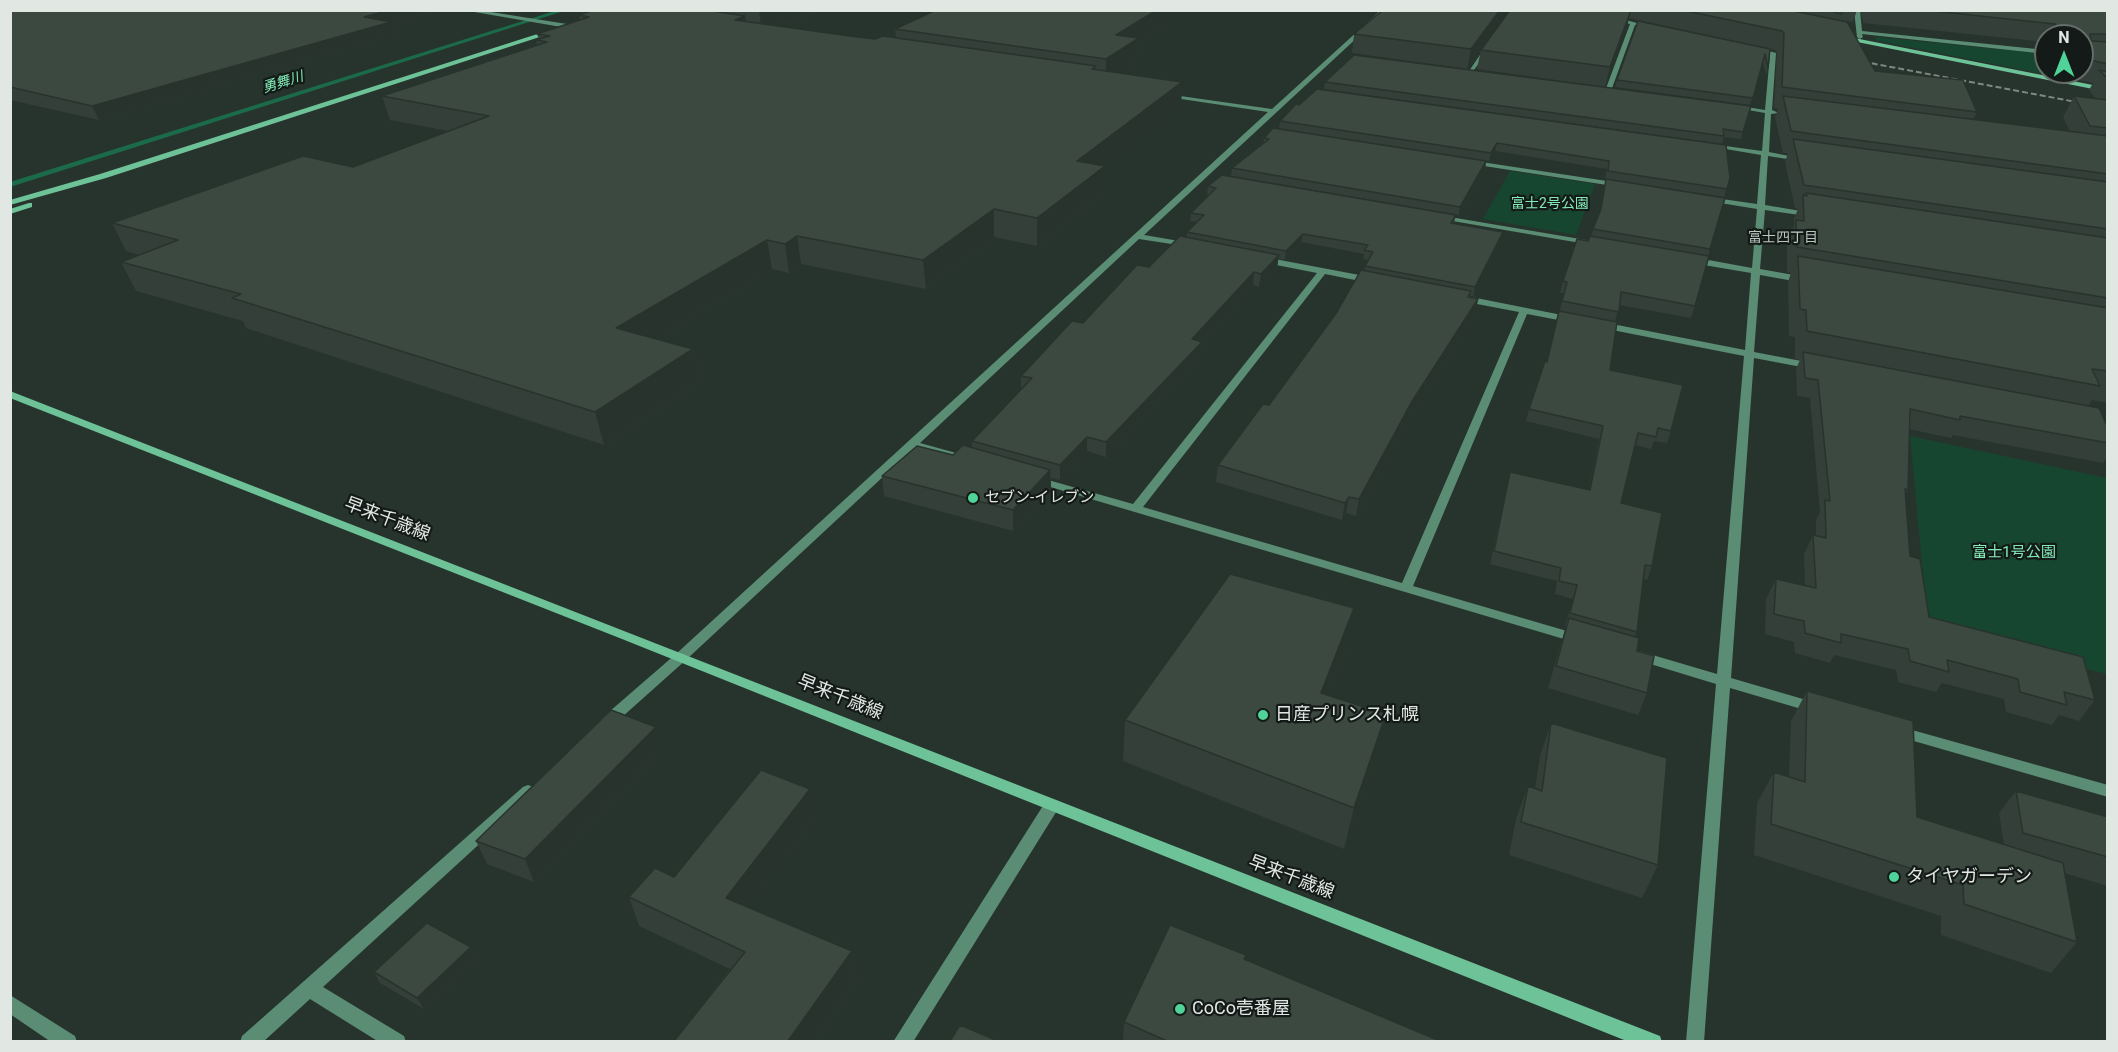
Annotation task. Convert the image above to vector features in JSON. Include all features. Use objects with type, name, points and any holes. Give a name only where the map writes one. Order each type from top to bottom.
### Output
[{"type":"street","points":[[465,10],[567,26]]},
{"type":"street","points":[[591,736],[682,656],[1385,10]]},
{"type":"street","points":[[1857,10],[1861,42]]},
{"type":"street","points":[[1603,17],[1657,28]]},
{"type":"street","points":[[10,203],[103,176],[578,22]]},
{"type":"street","points":[[1608,91],[1633,23]]},
{"type":"street","points":[[1859,32],[2034,51]]},
{"type":"street","points":[[1469,73],[1495,37]]},
{"type":"street","points":[[1838,37],[2108,90]]},
{"type":"street","points":[[1695,1041],[1765,154],[1774,112],[1773,53],[1750,48]]},
{"type":"street","points":[[1335,56],[1346,57]]},
{"type":"street","points":[[1458,71],[1480,74]]},
{"type":"street","points":[[1297,89],[1309,91]]},
{"type":"street","points":[[1597,89],[1620,92]]},
{"type":"street","points":[[1155,93],[1273,111]]},
{"type":"street","points":[[1723,106],[1774,112]]},
{"type":"street","points":[[1254,129],[1266,131]]},
{"type":"street","points":[[1707,146],[1812,161]]},
{"type":"street","points":[[1466,162],[1631,187]]},
{"type":"street","points":[[1203,175],[1215,177]]},
{"type":"street","points":[[10,212],[103,176]]},
{"type":"street","points":[[1702,198],[1819,216]]},
{"type":"street","points":[[1426,214],[1603,245]]},
{"type":"street","points":[[1138,236],[1196,247]]},
{"type":"street","points":[[1254,258],[1379,282]]},
{"type":"street","points":[[1685,259],[1814,281]]},
{"type":"street","points":[[1136,509],[1323,271]]},
{"type":"street","points":[[1446,295],[1581,321]]},
{"type":"street","points":[[1406,588],[1524,310]]},
{"type":"street","points":[[1592,323],[1819,367]]},
{"type":"street","name":"早来千歳線","points":[[10,394],[682,656],[1052,805],[1653,1041]]},
{"type":"street","points":[[912,444],[980,463]]},
{"type":"street","points":[[1024,476],[1587,641]]},
{"type":"street","points":[[1621,651],[1825,710]]},
{"type":"street","points":[[1881,726],[2108,791]]},
{"type":"street","points":[[249,1041],[538,783]]},
{"type":"street","points":[[902,1041],[1052,805]]},
{"type":"street","points":[[308,988],[397,1041]]},
{"type":"street","points":[[10,1003],[68,1041]]},
{"type":"green space","points":[[1877,37],[2034,53],[2034,72],[1874,40]]},
{"type":"green space","name":"富士2号公園","points":[[1510,171],[1595,184],[1576,235],[1483,219]]},
{"type":"green space","name":"富士1号公園","points":[[1910,436],[2107,478],[2107,674],[1928,628]]},
{"type":"building","points":[[10,10],[390,10],[364,17],[391,22],[92,106],[10,87]]},
{"type":"building","points":[[594,10],[705,10],[745,16],[735,20],[875,39],[883,36],[1096,66],[1092,69],[1182,82],[1077,161],[1105,166],[1037,218],[994,209],[923,260],[797,236],[785,244],[767,240],[616,328],[693,349],[595,412],[232,298],[241,294],[121,262],[178,240],[112,223],[303,156],[353,167],[489,116],[382,96],[547,42],[536,40],[550,36],[537,34],[589,17],[579,15]]},
{"type":"building","points":[[936,10],[1157,10],[1116,35],[1139,38],[1106,59],[895,29]]},
{"type":"building","points":[[1383,10],[1500,10],[1471,49],[1354,34]]},
{"type":"building","points":[[1510,10],[1631,10],[1610,67],[1481,50]]},
{"type":"building","points":[[1682,10],[1789,10],[1847,22],[1875,71],[1963,80],[1977,112],[1782,87],[1784,33],[1782,31]]},
{"type":"building","points":[[1826,10],[1840,10],[1842,14]]},
{"type":"building","points":[[1924,10],[2108,10],[2108,34],[2094,34],[2094,24],[2055,24]]},
{"type":"building","points":[[1638,21],[1770,49],[1768,68],[1765,54],[1753,98],[1617,80]]},
{"type":"building","points":[[2094,41],[2108,42],[2108,64],[2094,61]]},
{"type":"building","points":[[1354,55],[1751,106],[1743,132],[1723,129],[1724,136],[1325,82]]},
{"type":"building","points":[[2099,70],[2108,72],[2108,79]]},
{"type":"building","points":[[1317,89],[1726,145],[1730,178],[1727,189],[1608,171],[1609,161],[1497,143],[1491,153],[1280,121],[1296,104],[1299,105]]},
{"type":"building","points":[[1783,96],[2108,136],[2108,174],[1791,131]]},
{"type":"building","points":[[2074,96],[2108,100],[2108,128],[2090,126]]},
{"type":"building","points":[[1273,128],[1486,161],[1460,207],[1232,168],[1269,139],[1264,138]]},
{"type":"building","points":[[1793,139],[2108,182],[2108,229],[1804,185]]},
{"type":"building","points":[[1222,175],[1456,215],[1451,223],[1503,232],[1475,287],[1365,266],[1373,252],[1364,250],[1368,245],[1303,234],[1286,251],[1187,232],[1204,215],[1191,213],[1216,188],[1208,186]]},
{"type":"building","points":[[1606,179],[1725,198],[1710,249],[1593,229],[1601,209]]},
{"type":"building","points":[[1806,193],[2108,238],[2108,298],[1797,247],[1796,220],[1804,221],[1803,195],[1807,196]]},
{"type":"building","points":[[1180,236],[1279,255],[1261,274],[1254,272],[1192,339],[1202,342],[1106,442],[1087,437],[1060,465],[972,441],[1032,378],[1021,376],[1072,321],[1083,323],[1137,265],[1149,267]]},
{"type":"building","points":[[1590,236],[1709,256],[1695,306],[1621,292],[1619,312],[1562,301],[1567,282],[1563,281],[1577,239],[1588,241]]},
{"type":"building","points":[[1798,256],[2108,308],[2108,371],[2092,369],[2100,386],[1807,331],[1806,310],[1800,309]]},
{"type":"building","points":[[1361,270],[1471,291],[1468,297],[1478,299],[1411,403],[1359,499],[1349,497],[1345,503],[1218,465],[1263,404],[1269,405],[1337,312]]},
{"type":"building","points":[[1559,311],[1617,322],[1610,370],[1683,385],[1671,431],[1658,428],[1656,437],[1638,433],[1621,503],[1662,513],[1652,566],[1645,565],[1637,632],[1570,613],[1577,585],[1559,581],[1561,568],[1494,551],[1510,472],[1590,490],[1603,426],[1529,409],[1545,361],[1547,362]]},
{"type":"building","points":[[1803,352],[2099,408],[2108,428],[2108,443],[1960,416],[1960,420],[1910,409],[1908,490],[1905,489],[1910,556],[1920,559],[1929,617],[2083,657],[2095,700],[2064,692],[2067,705],[2020,692],[2018,679],[1947,660],[1949,672],[1910,661],[1908,649],[1841,634],[1841,643],[1805,633],[1804,621],[1774,614],[1776,579],[1816,588],[1813,535],[1826,538],[1825,500],[1830,501],[1818,380],[1805,378]]},
{"type":"building","points":[[963,445],[1050,470],[1013,510],[882,476],[917,446],[953,455]]},
{"type":"building","points":[[1230,574],[1354,608],[1321,693],[1386,714],[1354,808],[1125,720]]},
{"type":"building","points":[[1569,618],[1639,638],[1637,651],[1654,656],[1647,693],[1556,666]]},
{"type":"building","points":[[1807,691],[1913,721],[1917,817],[2063,863],[2077,942],[1964,904],[1963,885],[1771,824],[1774,772],[1805,782]]},
{"type":"building","points":[[611,710],[656,727],[525,859],[476,841]]},
{"type":"building","points":[[1551,723],[1667,758],[1658,865],[1521,822],[1528,786],[1542,791]]},
{"type":"building","points":[[761,770],[810,789],[726,898],[852,951],[788,1041],[674,1041],[745,952],[629,897],[655,868],[674,877]]},
{"type":"building","points":[[2016,791],[2108,817],[2108,857],[2023,833]]},
{"type":"building","points":[[427,923],[471,947],[417,998],[374,972]]},
{"type":"building","points":[[1170,925],[1246,955],[1244,959],[1440,1041],[1167,1041],[1124,1022]]},
{"type":"building","points":[[960,1025],[998,1041],[950,1041]]},
{"type":"waterway","name":"勇舞川","points":[[10,185],[565,10]]},
{"type":"railway","points":[[1854,60],[2108,108]]},
{"type":"place","name":"セブン-イレブン","points":[[973,498]]},
{"type":"place","name":"日産プリンス札幌","points":[[1263,715]]},
{"type":"place","name":"タイヤガーデン","points":[[1894,877]]},
{"type":"place","name":"CoCo壱番屋","points":[[1180,1009]]},
{"type":"district","name":"富士四丁目","points":[[1783,238]]}]
